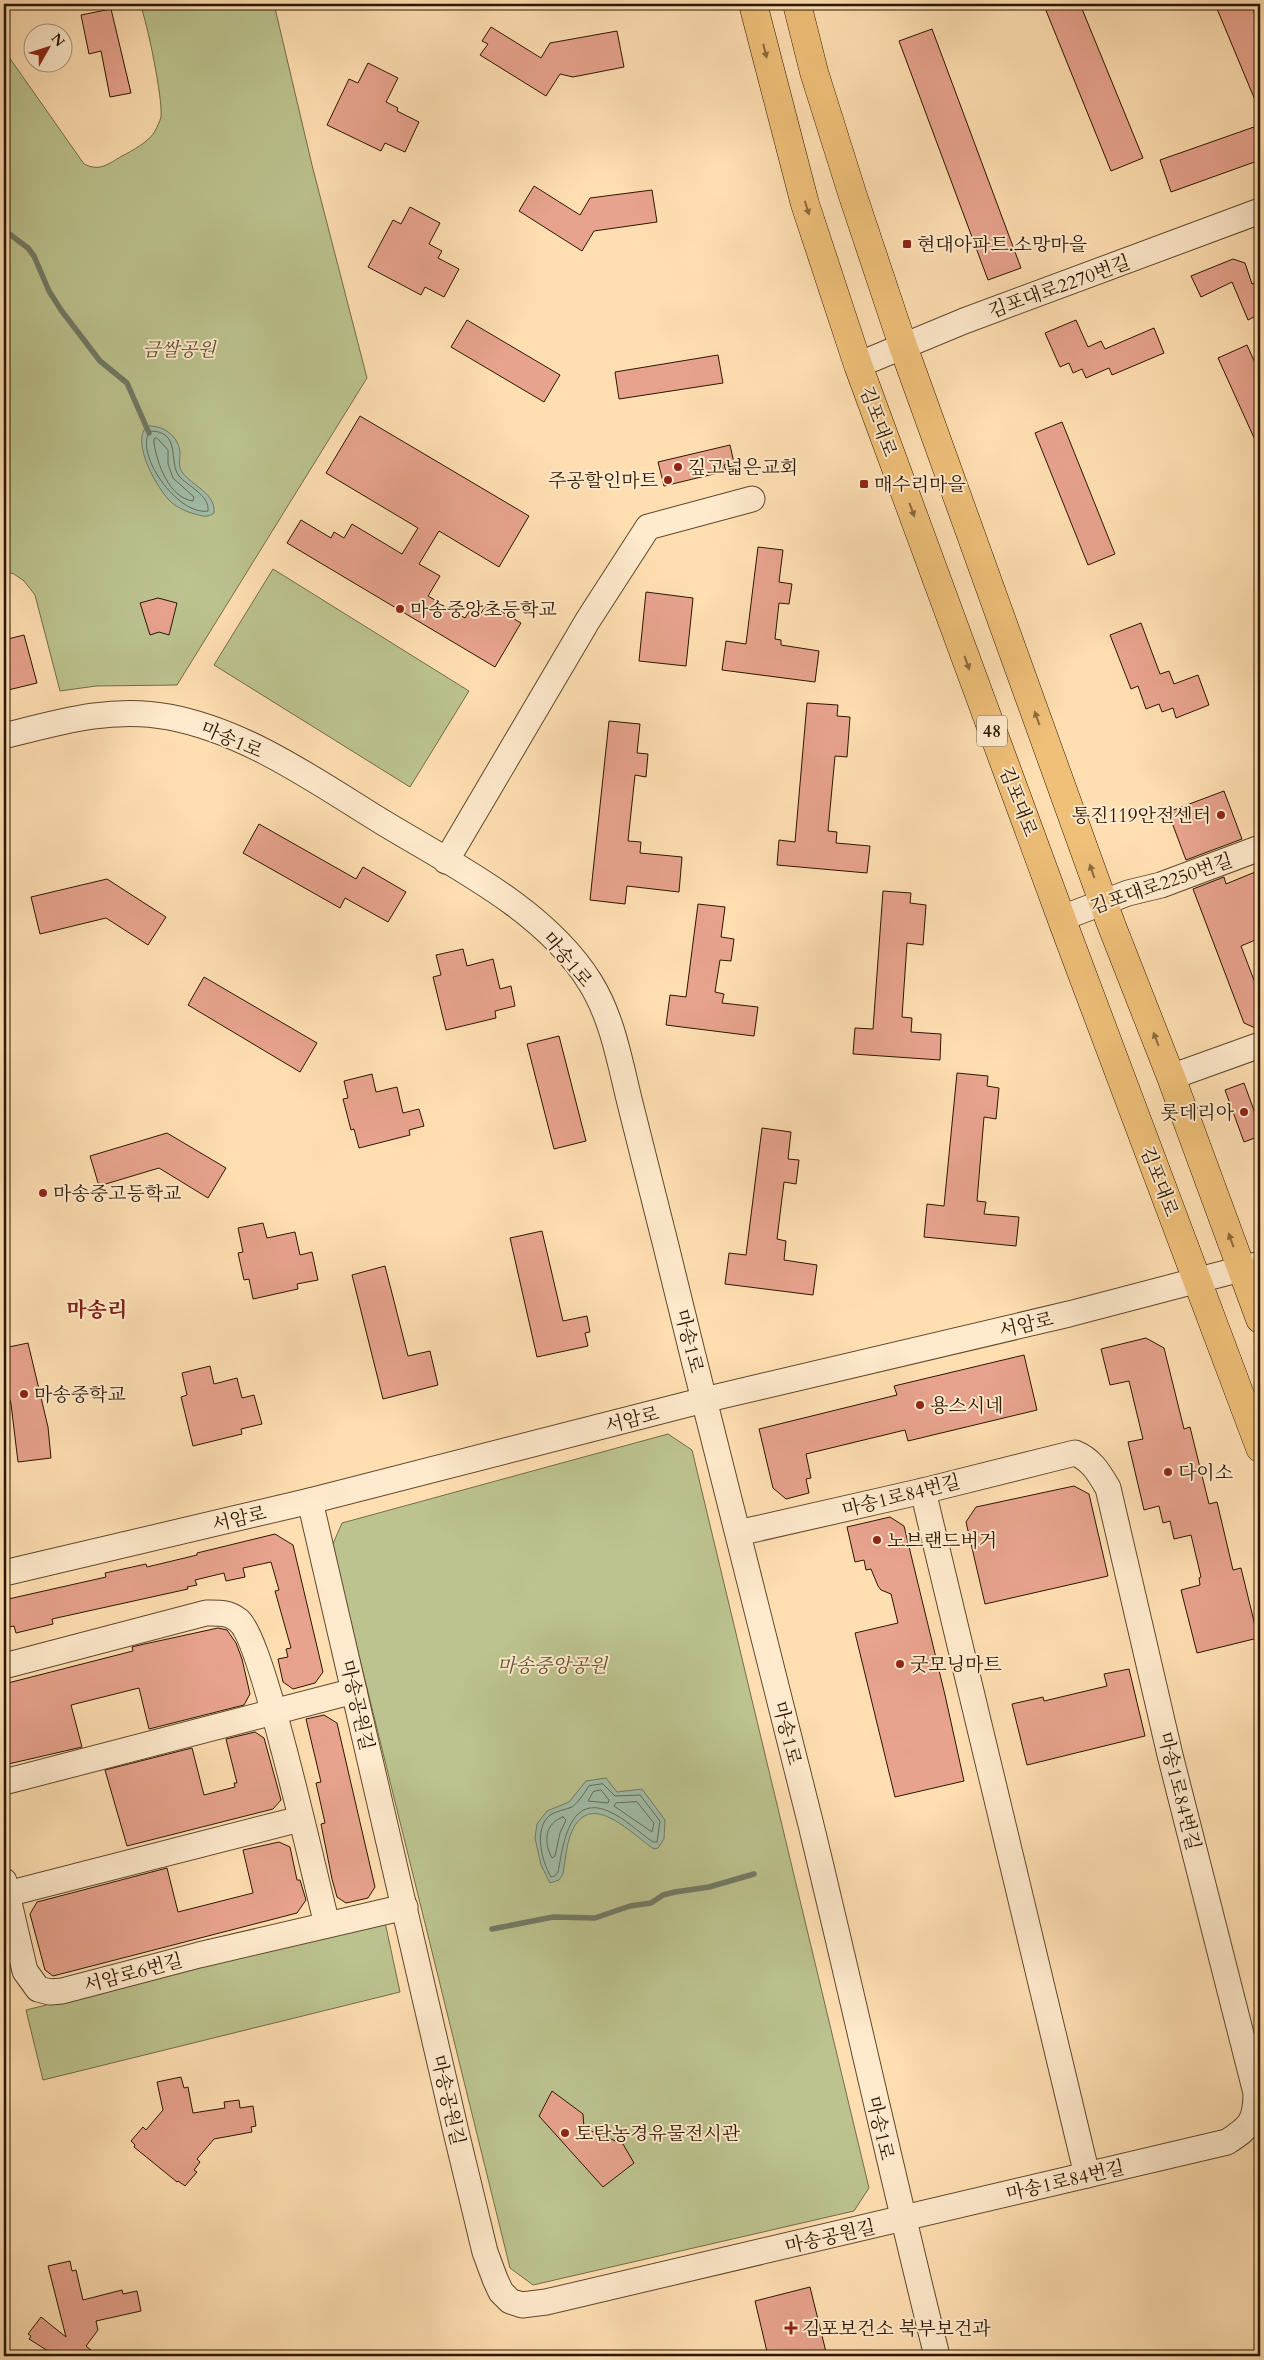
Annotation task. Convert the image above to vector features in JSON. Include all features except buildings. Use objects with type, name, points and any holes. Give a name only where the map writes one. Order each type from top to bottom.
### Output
[{"type":"main road","name":"김포대로","points":[[753,4],[805,204],[858,365],[1260,1448]]},
{"type":"main road","name":"48","points":[[797,4],[814,72],[843,165],[904,346],[1103,902],[1171,1077],[1251,1266],[1260,1319]]},
{"type":"street","name":"김포대로2270번길","points":[[858,365],[964,321],[1260,211]]},
{"type":"street","points":[[446,860],[588,620],[648,527],[752,499]]},
{"type":"street","name":"마송1로","points":[[4,736],[88,716],[120,712],[165,716],[212,727],[301,772],[446,860],[529,915],[562,946],[594,988],[612,1034],[738,1533],[812,1830],[902,2219],[937,2356]]},
{"type":"street","name":"김포대로2250번길","points":[[1062,918],[1103,902],[1161,885],[1260,848]]},
{"type":"street","points":[[1171,1077],[1260,1045]]},
{"type":"street","name":"서암로","points":[[4,1573],[310,1501],[704,1400],[1198,1281],[1251,1266]]},
{"type":"street","name":"마송1로84번길","points":[[738,1533],[923,1491],[1075,1453],[1086,1457],[1108,1488],[1170,1755],[1256,2093],[1256,2108],[1253,2122],[1243,2132],[1227,2142],[902,2219]]},
{"type":"street","points":[[923,1491],[1087,2175]]},
{"type":"street","name":"마송공원길","points":[[310,1501],[456,2132],[485,2252],[501,2292],[510,2301],[522,2305],[546,2302],[902,2219]]},
{"type":"street","points":[[4,1666],[206,1613],[223,1612],[239,1620],[251,1639],[273,1712],[327,1924]]},
{"type":"street","points":[[4,1782],[354,1691]]},
{"type":"street","name":"서암로6번길","points":[[300,1819],[6,1888],[26,1971],[38,1989],[50,1992],[62,1991],[327,1924],[404,1907]]},
{"type":"green space","name":"금쌀공원","points":[[140,4],[274,4],[312,165],[367,378],[177,685],[96,686],[60,691],[35,595],[24,581],[14,574],[4,571],[4,50],[84,164],[95,167],[104,166],[145,142],[153,135],[161,117],[160,94],[154,60]]},
{"type":"green space","points":[[273,569],[469,691],[410,787],[214,665]]},
{"type":"green space","name":"마송중앙공원","points":[[668,1434],[692,1450],[869,2188],[854,2211],[533,2285],[510,2268],[332,1546],[342,1523]]},
{"type":"green space","points":[[385,1922],[400,1992],[43,2080],[26,2010]]},
{"type":"water","points":[[147,426],[159,427],[177,441],[182,472],[203,490],[211,500],[214,506],[214,513],[205,516],[180,508],[171,502],[159,487],[144,454],[143,433]]},
{"type":"water","points":[[606,1778],[617,1792],[642,1789],[665,1820],[664,1839],[658,1848],[654,1849],[610,1818],[598,1814],[587,1815],[578,1822],[570,1836],[563,1874],[559,1880],[550,1883],[541,1865],[535,1838],[537,1824],[547,1811],[569,1802],[586,1781]]},
{"type":"waterway","points":[[4,230],[28,248],[34,256],[49,291],[61,310],[100,361],[127,383],[149,433]]},
{"type":"waterway","points":[[492,1929],[553,1917],[595,1918],[630,1906],[651,1903],[663,1895],[709,1887],[754,1874]]},
{"type":"place","name":"현대아파트.소망마을","points":[[907,244]]},
{"type":"place","name":"깊고넓은교회","points":[[678,467]]},
{"type":"place","name":"주공할인마트","points":[[668,480]]},
{"type":"place","name":"매수리마을","points":[[864,484]]},
{"type":"place","name":"마송중앙초등학교","points":[[400,609]]},
{"type":"place","name":"통진119안전센터","points":[[1221,815]]},
{"type":"place","name":"롯데리아","points":[[1244,1112]]},
{"type":"place","name":"마송중고등학교","points":[[43,1193]]},
{"type":"place","name":"마송중학교","points":[[24,1394]]},
{"type":"place","name":"용스시네","points":[[920,1405]]},
{"type":"place","name":"다이소","points":[[1168,1472]]},
{"type":"place","name":"노브랜드버거","points":[[877,1540]]},
{"type":"place","name":"굿모닝마트","points":[[900,1664]]},
{"type":"place","name":"토탄농경유물전시관","points":[[565,2133]]},
{"type":"place","name":"김포보건소 북부보건과","points":[[791,2328]]},
{"type":"district","name":"마송리","points":[[97,1310]]}]
